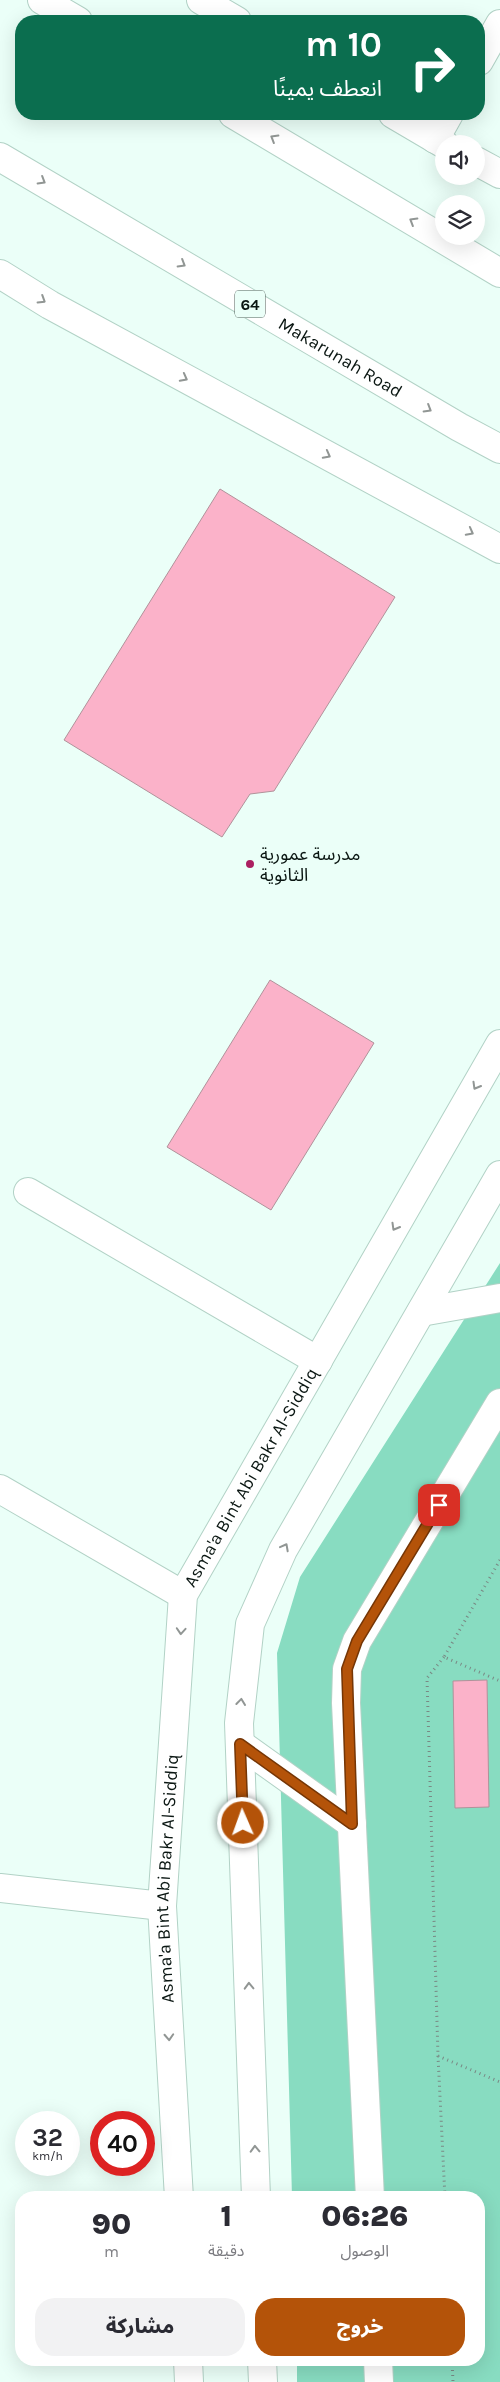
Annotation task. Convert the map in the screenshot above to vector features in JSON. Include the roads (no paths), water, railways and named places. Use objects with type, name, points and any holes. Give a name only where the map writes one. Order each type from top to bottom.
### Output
[{"type":"street","points":[[42,0],[68,15]]},
{"type":"street","points":[[201,0],[226,15]]},
{"type":"street","points":[[485,50],[500,24]]},
{"type":"street","points":[[243,120],[500,273]]},
{"type":"street","points":[[402,120],[435,139]]},
{"type":"street","points":[[441,135],[447,120]]},
{"type":"street","name":"Makarunah Road","points":[[0,157],[459,427],[500,449]]},
{"type":"street","points":[[485,166],[500,174]]},
{"type":"street","points":[[0,274],[50,305],[500,549]]},
{"type":"street","name":"Asma'a Bint Abi Bakr Al-Siddiq","points":[[179,2191],[162,1906],[183,1595],[500,1044]]},
{"type":"street","points":[[256,2191],[239,1723],[250,1624],[283,1550],[500,1175]]},
{"type":"street","points":[[28,1192],[318,1361]]},
{"type":"street","points":[[421,1312],[500,1298]]},
{"type":"street","points":[[370,2191],[352,1824],[347,1669],[357,1641],[500,1403]]},
{"type":"street","points":[[0,1489],[183,1595]]},
{"type":"street","points":[[240,1744],[352,1824]]},
{"type":"street","points":[[0,1888],[162,1906]]},
{"type":"street","points":[[188,2366],[189,2382]]},
{"type":"street","points":[[262,2366],[263,2382]]},
{"type":"street","points":[[378,2366],[379,2382]]},
{"type":"place","name":"مدرسة عمورية الثانوية","points":[[250,864]]}]
